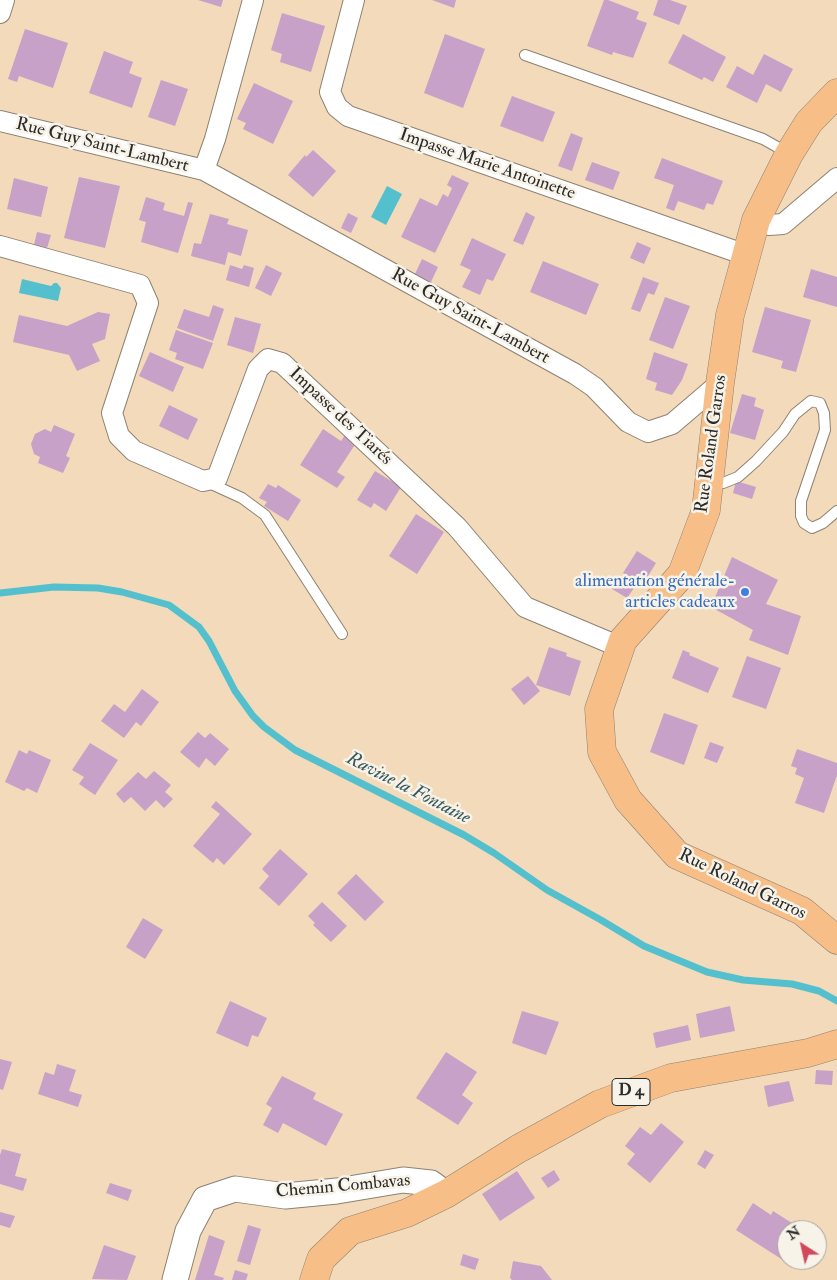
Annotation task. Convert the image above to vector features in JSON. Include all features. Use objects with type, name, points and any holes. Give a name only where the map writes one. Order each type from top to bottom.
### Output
[{"type":"main road","name":"Rue Roland Garros","points":[[837,93],[809,122],[789,154],[756,220],[730,315],[720,383],[706,510],[682,574],[623,640],[599,709],[602,752],[628,800],[676,855],[802,911],[837,940]]},
{"type":"main road","name":"D 4","points":[[314,1280],[321,1259],[350,1231],[407,1213],[446,1194],[518,1149],[600,1104],[671,1078],[808,1053],[837,1044]]},
{"type":"street","points":[[0,13],[4,0]]},
{"type":"street","name":"Rue Guy Saint-Lambert","points":[[204,170],[215,140],[253,0]]},
{"type":"street","name":"Impasse Marie Antoinette","points":[[354,0],[330,92],[337,107],[348,116],[746,255]]},
{"type":"street","name":"Rue Guy Saint-Lambert","points":[[0,121],[204,170],[575,374],[594,387],[628,422],[648,432],[672,424],[720,383]]},
{"type":"street","points":[[756,220],[769,225],[783,224],[837,178]]},
{"type":"street","points":[[0,246],[140,285],[148,303],[112,413],[119,436],[134,451],[203,481]]},
{"type":"street","name":"Impasse des Tiarés","points":[[203,481],[217,478],[258,369],[268,359],[282,363],[457,527],[525,607],[620,647]]},
{"type":"street","name":"Chemin Combavas","points":[[175,1280],[188,1231],[205,1199],[235,1189],[285,1196],[403,1180],[431,1182],[446,1194]]},
{"type":"lane","points":[[525,55],[763,139],[789,154]]},
{"type":"lane","points":[[709,484],[723,484],[738,477],[783,432],[795,414],[811,401],[820,403],[824,413],[825,430],[801,501],[801,516],[804,523],[812,528],[823,523],[837,511]]},
{"type":"lane","points":[[203,481],[242,498],[265,515],[342,634]]},
{"type":"water","points":[[387,186],[402,194],[386,225],[371,217]]},
{"type":"water","points":[[22,279],[51,286],[57,283],[61,288],[58,301],[19,293]]},
{"type":"building","points":[[198,0],[223,0],[221,7]]},
{"type":"building","points":[[432,0],[456,0],[454,8]]},
{"type":"building","points":[[604,0],[639,12],[636,19],[647,23],[633,58],[613,52],[612,55],[587,46]]},
{"type":"building","points":[[658,0],[670,0],[687,6],[679,25],[653,15]]},
{"type":"building","points":[[282,13],[325,26],[311,72],[280,62],[282,54],[271,50]]},
{"type":"building","points":[[25,29],[68,43],[53,88],[19,76],[17,82],[8,79]]},
{"type":"building","points":[[445,34],[485,49],[463,108],[424,93]]},
{"type":"building","points":[[683,34],[726,57],[713,82],[704,77],[702,80],[668,63]]},
{"type":"building","points":[[104,51],[133,62],[129,73],[142,78],[132,108],[89,93]]},
{"type":"building","points":[[764,54],[793,69],[781,92],[766,84],[757,103],[726,87],[737,66],[753,75]]},
{"type":"building","points":[[161,80],[188,89],[175,126],[148,117]]},
{"type":"building","points":[[254,83],[293,101],[273,144],[243,129],[246,123],[237,119]]},
{"type":"building","points":[[512,96],[555,112],[543,142],[500,126]]},
{"type":"building","points":[[571,133],[583,138],[572,171],[558,166]]},
{"type":"building","points":[[313,150],[336,171],[313,197],[288,175],[305,155],[306,157]]},
{"type":"building","points":[[662,158],[723,181],[713,205],[707,203],[704,210],[678,201],[674,211],[666,208],[674,185],[654,178]]},
{"type":"building","points":[[592,162],[620,172],[613,190],[585,180]]},
{"type":"building","points":[[452,175],[469,183],[435,253],[401,237],[420,198],[437,206],[443,194],[448,197],[452,188],[447,185]]},
{"type":"building","points":[[79,177],[120,186],[105,248],[64,238]]},
{"type":"building","points":[[14,178],[48,187],[41,217],[7,209]]},
{"type":"building","points":[[146,197],[165,203],[163,210],[184,216],[188,202],[193,203],[178,253],[141,242],[146,222],[139,220]]},
{"type":"building","points":[[526,212],[535,217],[523,245],[513,241]]},
{"type":"building","points":[[348,213],[358,218],[351,233],[341,228]]},
{"type":"building","points":[[210,214],[229,219],[227,224],[248,230],[241,256],[228,252],[225,265],[191,256],[194,243],[201,244]]},
{"type":"building","points":[[37,232],[51,235],[47,248],[34,245]]},
{"type":"building","points":[[472,238],[506,254],[493,281],[487,279],[480,295],[462,287],[471,270],[460,265]]},
{"type":"building","points":[[637,242],[651,248],[644,264],[630,258]]},
{"type":"building","points":[[422,259],[438,267],[431,282],[415,274]]},
{"type":"building","points":[[543,261],[599,284],[586,315],[530,292]]},
{"type":"building","points":[[230,265],[242,269],[244,265],[254,268],[249,287],[226,280]]},
{"type":"building","points":[[266,265],[282,273],[271,296],[255,288]]},
{"type":"building","points":[[811,269],[837,277],[837,307],[803,297]]},
{"type":"building","points":[[643,277],[659,283],[654,295],[648,293],[640,312],[631,309]]},
{"type":"building","points":[[665,297],[690,306],[673,349],[649,340]]},
{"type":"building","points":[[213,305],[224,309],[213,341],[177,328],[184,309],[209,317]]},
{"type":"building","points":[[765,307],[811,320],[796,372],[781,368],[783,361],[752,352]]},
{"type":"building","points":[[98,312],[110,314],[105,339],[92,344],[100,361],[77,371],[69,355],[13,342],[19,315],[67,326]]},
{"type":"building","points":[[235,317],[261,324],[253,353],[227,345]]},
{"type":"building","points":[[176,330],[213,343],[203,369],[175,359],[177,353],[169,350]]},
{"type":"building","points":[[150,352],[184,367],[173,392],[139,376]]},
{"type":"building","points":[[654,352],[688,364],[682,380],[672,395],[655,390],[657,383],[646,379]]},
{"type":"building","points":[[742,394],[756,398],[754,406],[764,410],[755,440],[730,433]]},
{"type":"building","points":[[169,405],[198,419],[188,440],[159,426]]},
{"type":"building","points":[[54,425],[75,434],[66,456],[70,458],[63,473],[38,463],[40,457],[34,454],[31,444],[35,434],[45,429],[51,432]]},
{"type":"building","points":[[323,429],[341,441],[347,432],[358,440],[337,472],[345,477],[337,488],[300,465]]},
{"type":"building","points":[[375,471],[401,487],[386,511],[374,503],[371,508],[357,500]]},
{"type":"building","points":[[736,481],[756,487],[752,499],[733,493]]},
{"type":"building","points":[[268,484],[276,488],[278,485],[301,500],[288,521],[264,506],[267,502],[259,498]]},
{"type":"building","points":[[416,514],[444,532],[417,574],[389,556]]},
{"type":"building","points":[[637,551],[656,563],[642,586],[623,573]]},
{"type":"building","name":"alimentation générale- articles cadeaux","points":[[732,557],[778,580],[766,604],[801,616],[788,655],[749,640],[753,630],[711,607]]},
{"type":"building","points":[[619,579],[634,588],[627,598],[612,589]]},
{"type":"building","points":[[549,647],[567,653],[566,656],[581,661],[570,696],[536,685]]},
{"type":"building","points":[[683,650],[690,653],[689,655],[719,668],[708,693],[672,678]]},
{"type":"building","points":[[747,656],[781,668],[766,709],[732,697]]},
{"type":"building","points":[[528,676],[540,691],[524,705],[511,689]]},
{"type":"building","points":[[142,689],[159,702],[141,726],[136,722],[124,738],[101,721],[114,704],[125,712]]},
{"type":"building","points":[[664,713],[698,725],[684,765],[650,752]]},
{"type":"building","points":[[198,732],[205,738],[210,733],[229,749],[215,766],[206,758],[199,768],[180,752]]},
{"type":"building","points":[[710,742],[724,747],[717,763],[704,758]]},
{"type":"building","points":[[90,743],[118,760],[95,795],[79,784],[84,777],[72,770]]},
{"type":"building","points":[[797,749],[837,763],[837,775],[824,813],[795,803],[804,778],[795,774],[797,768],[791,766]]},
{"type":"building","points":[[19,750],[27,754],[29,750],[51,760],[37,793],[27,788],[24,791],[5,782]]},
{"type":"building","points":[[154,771],[171,785],[165,792],[173,799],[164,808],[156,800],[145,811],[131,797],[124,803],[116,794],[138,772],[146,779]]},
{"type":"building","points":[[216,801],[252,834],[224,865],[217,858],[213,863],[193,846],[220,814],[211,807]]},
{"type":"building","points":[[280,849],[308,874],[279,906],[259,888],[269,876],[262,869]]},
{"type":"building","points":[[356,874],[384,902],[365,921],[337,893]]},
{"type":"building","points":[[322,902],[347,926],[331,942],[313,925],[315,923],[308,916]]},
{"type":"building","points":[[143,918],[163,930],[145,959],[126,947]]},
{"type":"building","points":[[230,1001],[267,1018],[258,1037],[252,1035],[248,1047],[216,1033]]},
{"type":"building","points":[[730,1006],[735,1031],[700,1038],[696,1014]]},
{"type":"building","points":[[522,1011],[559,1022],[546,1055],[512,1043]]},
{"type":"building","points":[[688,1025],[691,1040],[656,1048],[653,1033]]},
{"type":"building","points":[[446,1052],[477,1072],[462,1095],[473,1103],[458,1125],[416,1098]]},
{"type":"building","points":[[0,1059],[12,1062],[3,1090],[0,1089]]},
{"type":"building","points":[[57,1064],[76,1070],[69,1091],[82,1095],[78,1107],[38,1094],[45,1072],[54,1075]]},
{"type":"building","points":[[816,1070],[833,1071],[832,1085],[815,1084]]},
{"type":"building","points":[[282,1076],[316,1093],[313,1099],[343,1114],[326,1146],[283,1123],[278,1133],[263,1125],[272,1108],[266,1104]]},
{"type":"building","points":[[789,1081],[794,1101],[768,1107],[764,1086]]},
{"type":"building","points":[[661,1123],[684,1142],[650,1183],[627,1164],[635,1154],[625,1146],[640,1127],[651,1135]]},
{"type":"building","points":[[2,1149],[21,1154],[15,1176],[27,1179],[23,1191],[0,1184],[0,1155]]},
{"type":"building","points":[[705,1150],[714,1155],[705,1169],[697,1164]]},
{"type":"building","points":[[554,1170],[560,1180],[548,1188],[541,1178]]},
{"type":"building","points":[[517,1171],[535,1198],[500,1221],[482,1194]]},
{"type":"building","points":[[110,1183],[132,1190],[128,1201],[106,1193]]},
{"type":"building","points":[[753,1203],[771,1215],[773,1211],[787,1220],[777,1220],[777,1256],[736,1230]]},
{"type":"building","points":[[0,1212],[15,1216],[10,1228],[0,1225]]},
{"type":"building","points":[[248,1225],[261,1229],[250,1265],[237,1261]]},
{"type":"building","points":[[209,1235],[225,1241],[214,1275],[224,1278],[223,1280],[195,1280]]},
{"type":"building","points":[[104,1245],[136,1256],[127,1280],[92,1279]]},
{"type":"building","points":[[463,1254],[479,1259],[475,1270],[460,1265]]},
{"type":"building","points":[[513,1261],[541,1266],[552,1280],[512,1280],[510,1278]]},
{"type":"building","points":[[235,1270],[248,1274],[246,1280],[232,1280]]},
{"type":"waterway","name":"Ravine la Fontaine","points":[[0,593],[54,587],[98,588],[122,592],[169,605],[199,627],[209,641],[235,691],[253,716],[264,727],[295,750],[464,835],[494,853],[547,890],[644,946],[707,972],[743,980],[792,984],[819,991],[837,1001]]},
{"type":"place","name":"alimentation générale- articles cadeaux","points":[[745,592]]}]
